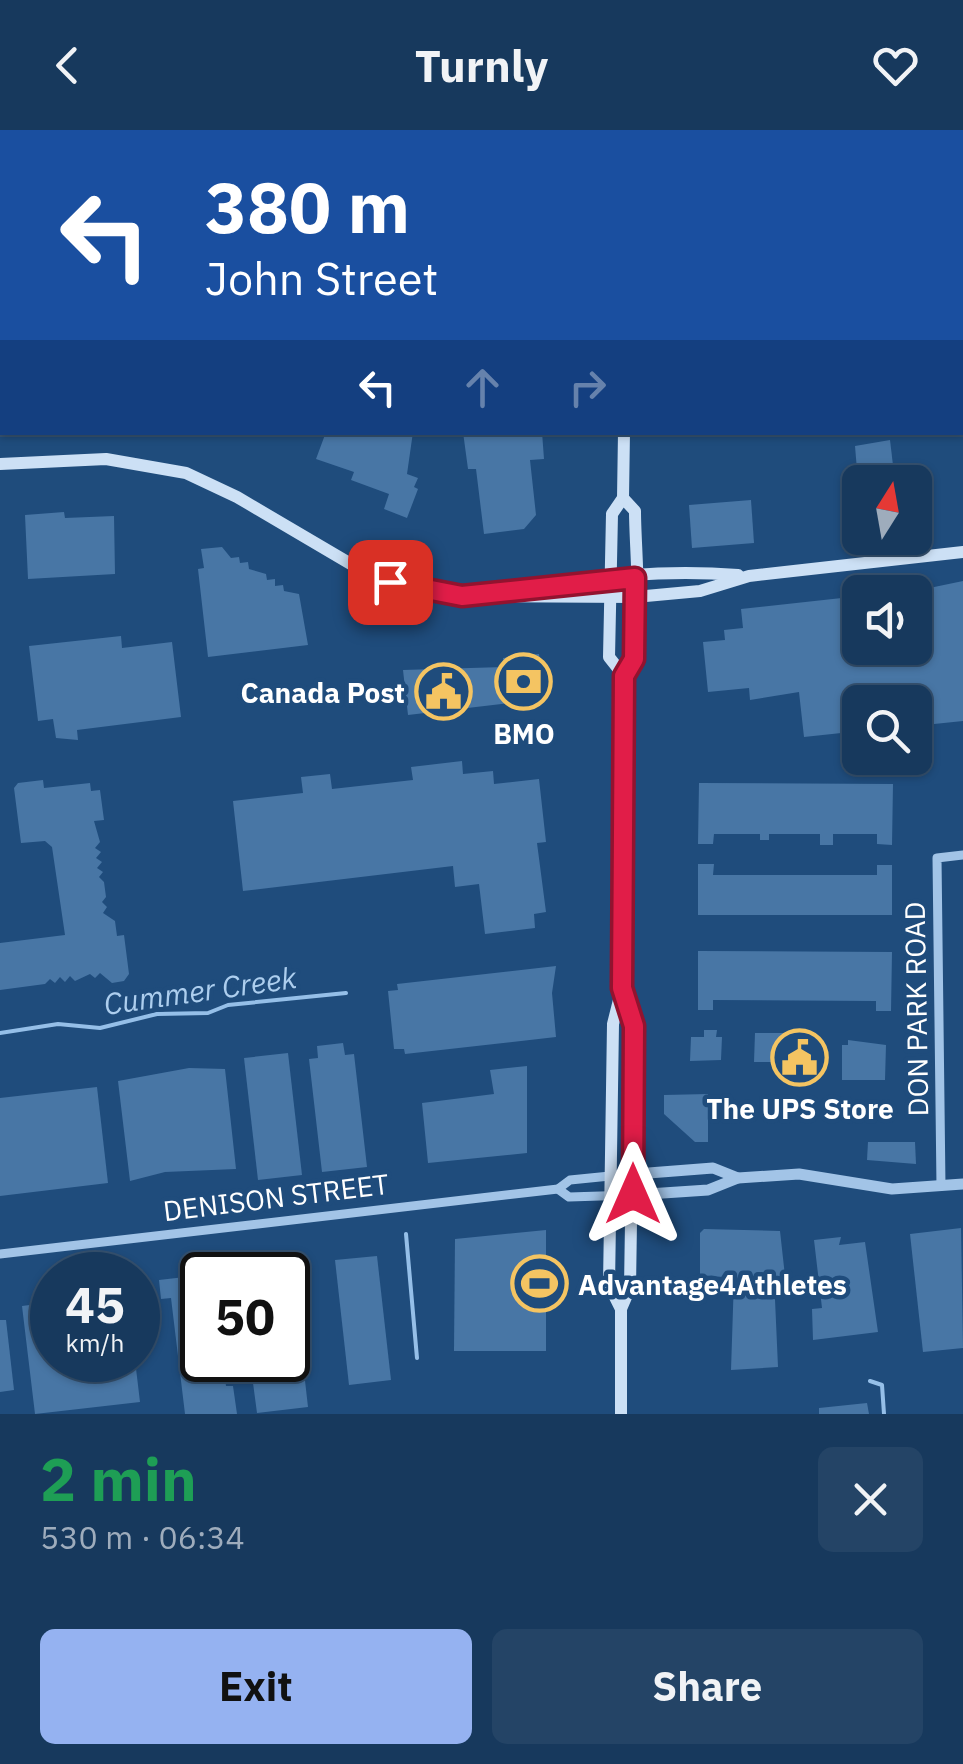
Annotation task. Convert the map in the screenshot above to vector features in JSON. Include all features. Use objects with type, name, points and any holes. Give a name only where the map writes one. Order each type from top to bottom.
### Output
[{"type":"main road","points":[[624,435],[624,498],[612,514],[609,657],[624,676]]},
{"type":"main road","points":[[0,464],[106,458],[152,464],[194,476],[361,570],[390,582],[462,596],[636,597],[700,590],[749,576],[963,552]]},
{"type":"main road","points":[[621,1310],[608,1286],[612,1024],[622,988],[624,676],[634,659],[636,597],[635,511],[624,498]]},
{"type":"main road","points":[[512,594],[556,583],[702,572],[749,576]]},
{"type":"main road","points":[[621,1414],[621,1310],[630,1288],[634,1026],[622,988]]},
{"type":"street","name":"DON PARK ROAD","points":[[941,1186],[937,858],[963,856]]},
{"type":"street","name":"DENISON STREET","points":[[0,1254],[558,1189],[570,1180],[633,1173],[713,1168],[738,1178]]},
{"type":"street","name":"DENISON STREET","points":[[558,1189],[569,1198],[708,1190],[738,1178],[799,1174],[892,1189],[963,1184]]},
{"type":"building","points":[[325,435],[413,435],[407,474],[418,478],[414,487],[418,489],[407,518],[384,509],[389,494],[351,480],[354,472],[316,459]]},
{"type":"building","points":[[463,435],[542,435],[544,459],[530,460],[536,515],[524,529],[484,534],[476,469],[468,469]]},
{"type":"building","points":[[890,440],[893,465],[857,465],[855,446]]},
{"type":"building","points":[[751,500],[754,543],[692,548],[689,505]]},
{"type":"building","points":[[64,512],[65,518],[114,516],[115,574],[28,579],[25,515]]},
{"type":"building","points":[[222,547],[231,558],[239,557],[240,563],[248,562],[249,569],[266,574],[267,580],[275,579],[275,586],[283,585],[284,591],[299,594],[308,645],[208,657],[198,569],[204,568],[201,549]]},
{"type":"building","points":[[963,581],[963,721],[932,724],[932,685],[842,685],[842,733],[804,737],[799,692],[750,700],[749,688],[708,692],[703,642],[725,640],[724,630],[743,628],[741,609],[842,598],[842,665],[932,665],[932,587]]},
{"type":"building","points":[[121,636],[122,648],[172,642],[181,717],[77,730],[78,740],[56,738],[53,719],[38,721],[29,646]]},
{"type":"building","points":[[539,654],[545,699],[408,715],[403,670],[504,667],[503,658]]},
{"type":"building","points":[[462,761],[463,774],[493,771],[494,784],[539,779],[546,842],[537,843],[546,912],[534,914],[535,928],[485,934],[479,884],[455,887],[453,866],[243,891],[233,801],[303,793],[301,777],[330,774],[332,789],[413,780],[411,767]]},
{"type":"building","points":[[43,780],[44,788],[90,783],[91,791],[100,790],[104,820],[94,821],[100,842],[95,848],[101,852],[96,858],[102,862],[97,868],[103,872],[99,877],[104,882],[106,897],[102,902],[107,907],[103,913],[115,921],[117,936],[124,935],[129,974],[124,981],[112,983],[100,973],[95,978],[90,974],[75,981],[70,976],[65,982],[60,977],[55,983],[50,979],[45,984],[0,990],[0,943],[65,935],[52,847],[45,841],[21,843],[14,788],[18,783]]},
{"type":"building","points":[[699,783],[893,784],[892,845],[877,844],[877,834],[833,834],[833,845],[820,845],[820,834],[769,834],[769,840],[760,840],[760,834],[714,834],[713,844],[698,844]]},
{"type":"building","points":[[698,864],[714,864],[713,875],[877,875],[877,865],[892,865],[892,915],[698,915]]},
{"type":"building","points":[[698,951],[892,952],[891,1011],[876,1011],[876,1001],[713,1000],[713,1010],[698,1010]]},
{"type":"building","points":[[556,966],[552,993],[556,1037],[405,1054],[404,1049],[394,1049],[388,991],[398,990],[397,984]]},
{"type":"building","points":[[704,1030],[717,1030],[716,1037],[722,1037],[721,1060],[690,1061],[691,1037],[704,1037]]},
{"type":"building","points":[[755,1033],[805,1033],[805,1062],[754,1062]]},
{"type":"building","points":[[848,1040],[886,1045],[885,1080],[842,1080],[842,1045],[848,1045]]},
{"type":"building","points":[[343,1043],[345,1055],[354,1054],[367,1167],[322,1172],[309,1059],[318,1058],[317,1046]]},
{"type":"building","points":[[288,1053],[302,1175],[258,1180],[244,1058]]},
{"type":"building","points":[[527,1066],[527,1153],[428,1163],[422,1103],[494,1094],[490,1070]]},
{"type":"building","points":[[189,1068],[225,1069],[236,1169],[165,1172],[130,1181],[118,1081]]},
{"type":"building","points":[[97,1087],[108,1183],[0,1196],[0,1098]]},
{"type":"building","points":[[708,1094],[708,1142],[695,1142],[664,1114],[664,1095]]},
{"type":"building","points":[[868,1142],[915,1142],[916,1164],[867,1160]]},
{"type":"building","points":[[961,1228],[963,1348],[923,1352],[910,1234]]},
{"type":"building","points":[[704,1229],[780,1231],[785,1276],[774,1277],[778,1367],[731,1370],[734,1278],[700,1275],[700,1233]]},
{"type":"building","points":[[546,1230],[546,1351],[454,1351],[455,1239]]},
{"type":"building","points":[[841,1237],[839,1245],[865,1242],[878,1332],[813,1340],[812,1309],[822,1308],[814,1240]]},
{"type":"building","points":[[377,1256],[391,1380],[349,1385],[335,1260]]},
{"type":"building","points":[[180,1278],[180,1373],[171,1298],[161,1299],[160,1280]]},
{"type":"building","points":[[30,1305],[30,1372],[22,1306]]},
{"type":"building","points":[[0,1320],[6,1320],[14,1390],[0,1392]]},
{"type":"building","points":[[31,1382],[138,1382],[140,1402],[35,1414]]},
{"type":"building","points":[[181,1382],[226,1382],[226,1386],[233,1386],[237,1414],[185,1414]]},
{"type":"building","points":[[305,1382],[308,1407],[257,1413],[253,1383]]},
{"type":"building","points":[[867,1403],[869,1414],[819,1414],[819,1408]]},
{"type":"waterway","name":"Cummer Creek","points":[[0,1033],[58,1024],[100,1028],[157,1014],[208,1013],[228,1005],[346,993]]},
{"type":"waterway","name":"Cummer Creek","points":[[406,1234],[417,1358]]},
{"type":"waterway","name":"Cummer Creek","points":[[870,1381],[882,1385],[884,1414]]},
{"type":"place","name":"BMO","points":[[524,682]]},
{"type":"place","name":"Canada Post","points":[[444,692]]},
{"type":"place","name":"The UPS Store","points":[[800,1057]]},
{"type":"place","name":"Advantage4Athletes","points":[[539,1284]]},
{"type":"route","points":[[390,582],[462,596],[512,594],[556,583],[635,578],[634,659],[624,676],[622,988],[634,1026],[633,1194]]}]
